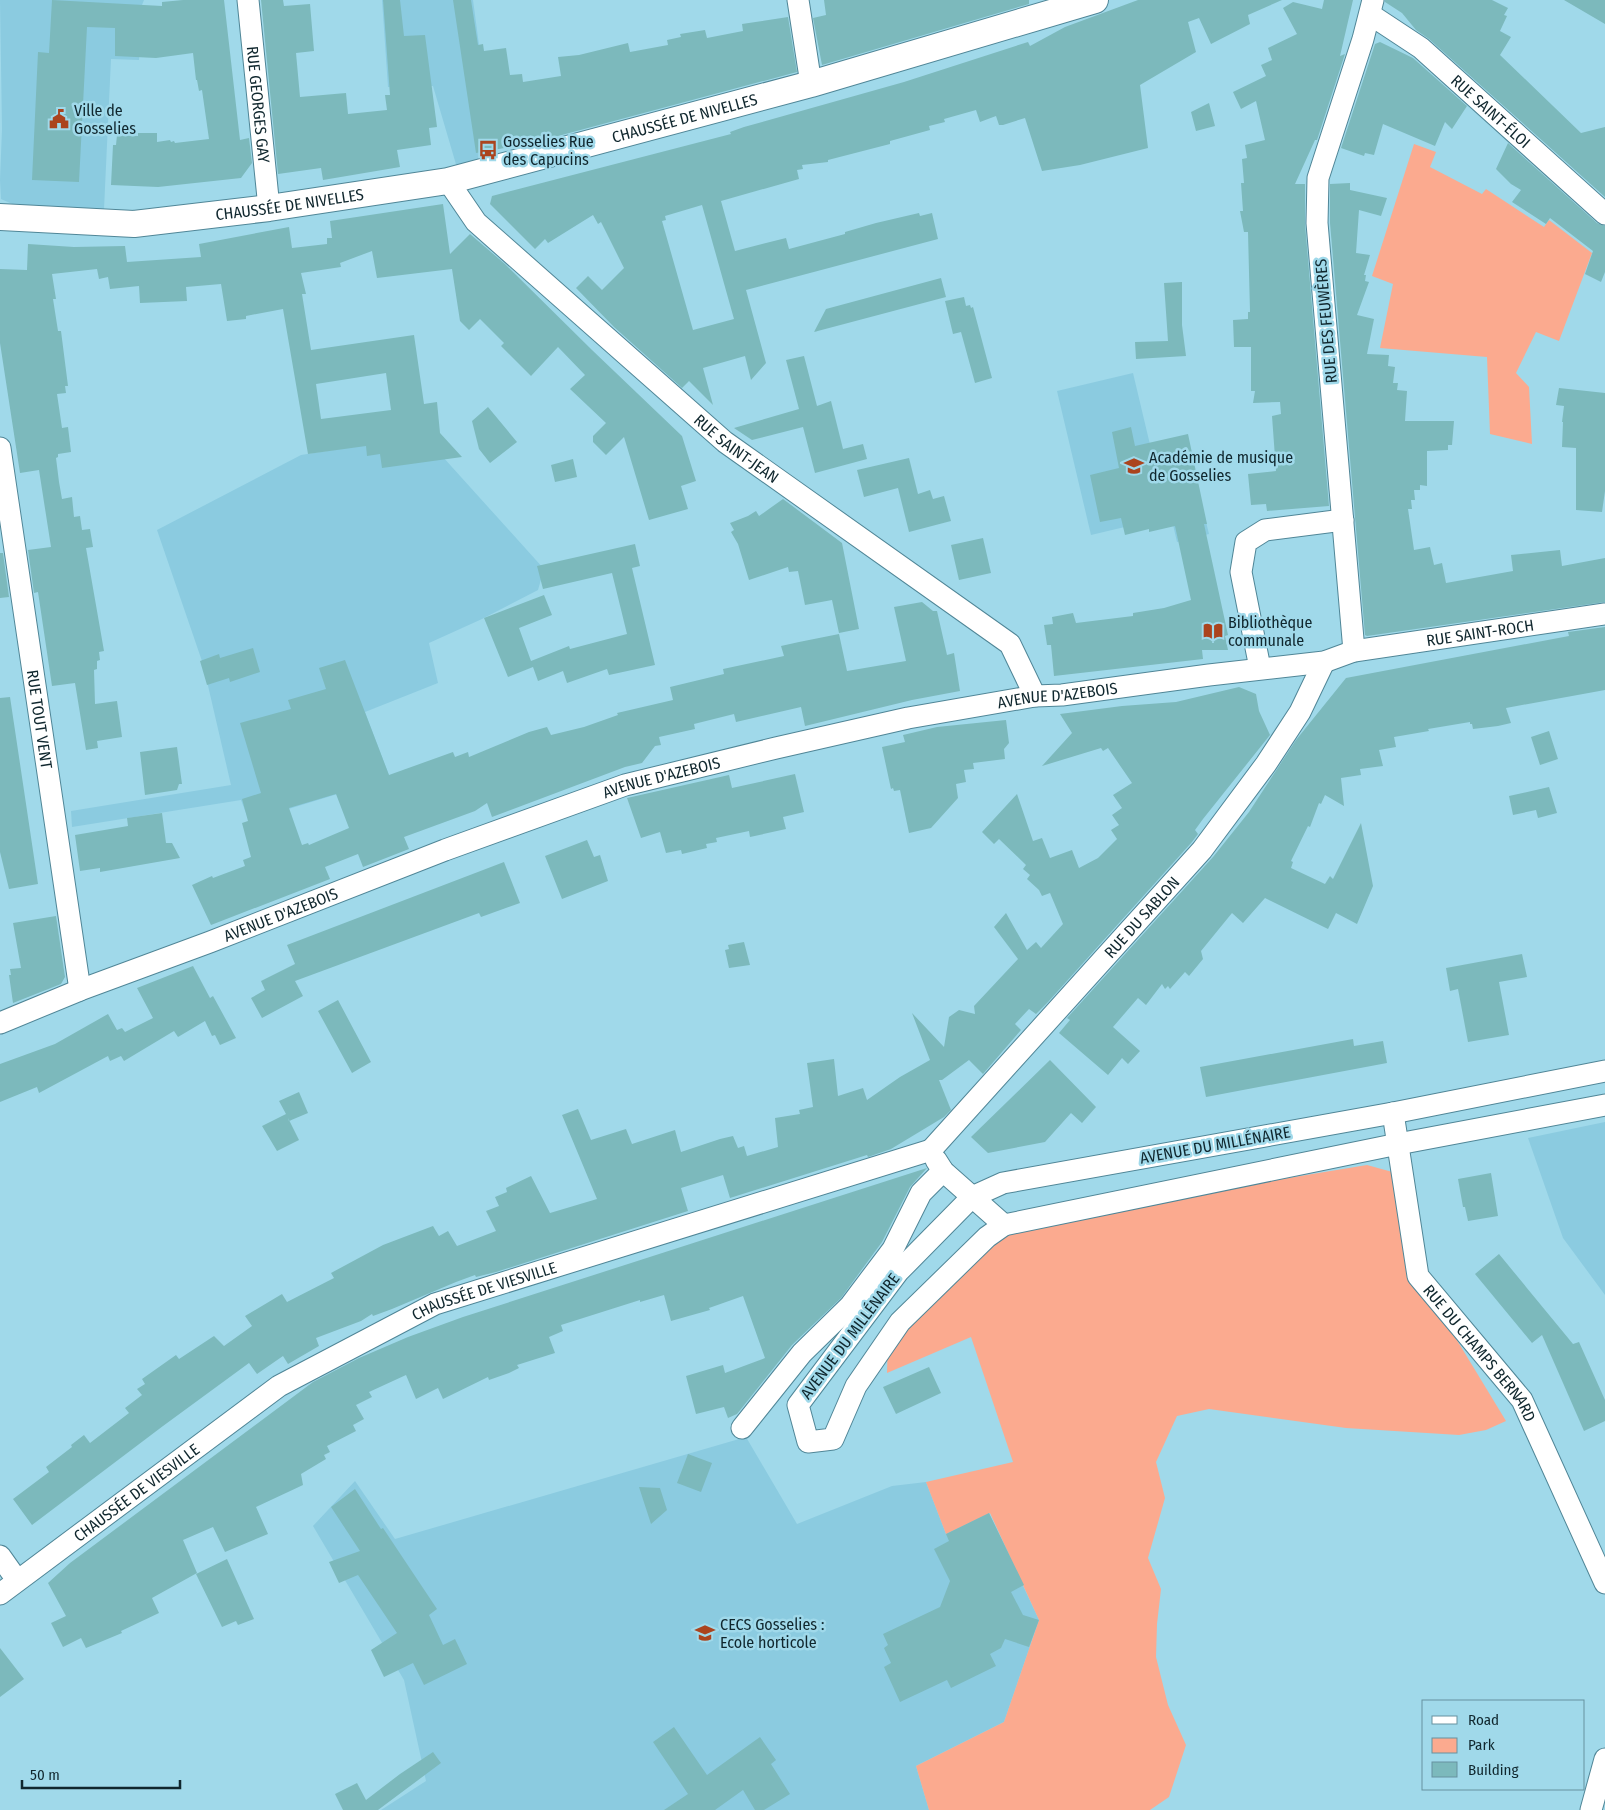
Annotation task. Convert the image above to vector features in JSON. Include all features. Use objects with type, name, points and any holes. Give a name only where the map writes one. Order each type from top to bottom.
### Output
[{"type":"main road","name":"CHAUSSÉE DE NIVELLES","points":[[0,217],[134,224],[269,208],[448,181],[811,84],[1095,0]]},
{"type":"street","name":"RUE GEORGES GAY","points":[[248,0],[269,208]]},
{"type":"street","points":[[798,0],[811,84]]},
{"type":"street","name":"RUE SAINT-ÉLOI","points":[[1372,8],[1421,48],[1605,214]]},
{"type":"street","name":"RUE DES FEUWÈRES","points":[[1354,650],[1317,223],[1318,178],[1372,8]]},
{"type":"street","name":"RUE SAINT-JEAN","points":[[448,181],[476,222],[725,442],[1010,644],[1035,696]]},
{"type":"street","name":"RUE TOUT VENT","points":[[0,448],[80,990]]},
{"type":"street","points":[[1260,668],[1241,572],[1246,542],[1265,530],[1343,520]]},
{"type":"street","name":"RUE SAINT-ROCH","points":[[1354,650],[1605,614]]},
{"type":"street","name":"AVENUE D'AZEBOIS","points":[[0,1022],[445,850],[625,785],[899,720],[1035,696],[1062,695],[1260,668],[1324,662],[1354,650]]},
{"type":"street","name":"RUE DU SABLON","points":[[931,1150],[1202,850],[1266,764],[1300,712],[1324,662]]},
{"type":"street","name":"AVENUE DU MILLÉNAIRE","points":[[1605,1071],[1394,1113],[1003,1183],[972,1197],[898,1272],[798,1405],[808,1442],[833,1439],[856,1386],[900,1322],[987,1237],[1004,1225],[1398,1144],[1605,1105]]},
{"type":"street","name":"RUE DU CHAMPS BERNARD","points":[[1394,1113],[1418,1276],[1522,1400],[1605,1584]]},
{"type":"street","points":[[931,1150],[942,1171],[1004,1225]]},
{"type":"street","name":"CHAUSSÉE DE VIESVILLE","points":[[0,1594],[279,1386],[436,1304],[931,1150]]},
{"type":"street","points":[[742,1428],[802,1353],[850,1306],[893,1249],[921,1192],[942,1171]]},
{"type":"street","points":[[0,1556],[17,1580]]},
{"type":"street","points":[[1591,1810],[1605,1759]]},
{"type":"shaded area","points":[[0,0],[144,0],[142,5],[139,60],[111,59],[104,209],[19,207],[1,199]]},
{"type":"shaded area","points":[[382,0],[473,0],[493,150],[460,178],[433,86],[388,87]]},
{"type":"shaded area","name":"Académie de musique de Gosselies","points":[[1133,373],[1152,453],[1187,444],[1209,534],[1177,542],[1171,516],[1091,535],[1057,391]]},
{"type":"shaded area","points":[[424,436],[544,569],[538,590],[482,619],[429,643],[438,683],[365,712],[390,778],[249,821],[241,800],[72,827],[71,811],[231,785],[203,664],[157,530],[301,455]]},
{"type":"shaded area","points":[[1605,1122],[1605,1295],[1563,1238],[1528,1138]]},
{"type":"shaded area","name":"CECS Gosselies : Ecole horticole","points":[[746,1437],[797,1524],[892,1486],[926,1482],[946,1534],[989,1513],[1039,1620],[1004,1722],[916,1766],[929,1810],[381,1810],[426,1781],[404,1680],[313,1526],[355,1481],[395,1539]]},
{"type":"green space","points":[[1414,144],[1436,152],[1430,167],[1482,194],[1486,189],[1544,227],[1549,220],[1592,253],[1559,341],[1536,332],[1516,373],[1529,387],[1532,444],[1490,434],[1487,357],[1380,348],[1393,284],[1372,276]]},
{"type":"green space","points":[[1367,1165],[1396,1173],[1418,1276],[1506,1421],[1486,1430],[1459,1435],[1346,1428],[1209,1409],[1177,1416],[1156,1462],[1165,1498],[1148,1558],[1161,1589],[1156,1657],[1168,1705],[1186,1745],[1169,1797],[1150,1810],[929,1810],[916,1766],[1004,1722],[1039,1620],[990,1513],[946,1534],[926,1482],[1013,1462],[971,1337],[887,1373],[888,1339],[1017,1223]]},
{"type":"building","points":[[52,0],[162,6],[162,2],[224,0],[240,140],[249,138],[252,163],[241,178],[158,187],[111,185],[113,145],[116,145],[117,135],[138,136],[138,133],[157,133],[157,142],[170,140],[175,143],[209,139],[202,90],[199,91],[196,80],[193,53],[156,58],[115,56],[115,28],[87,27],[79,182],[32,180],[38,52],[49,53]]},
{"type":"building","points":[[261,0],[283,0],[284,6],[310,4],[314,51],[296,53],[300,97],[346,93],[348,114],[387,110],[385,95],[390,95],[383,0],[400,0],[404,36],[425,35],[437,127],[429,128],[431,145],[397,150],[400,167],[323,180],[321,168],[278,174]]},
{"type":"building","points":[[453,0],[471,0],[478,45],[483,44],[484,51],[506,48],[510,75],[522,74],[523,82],[561,76],[558,57],[579,55],[628,43],[630,52],[668,45],[667,40],[681,37],[680,34],[705,30],[707,38],[743,31],[742,24],[788,17],[797,72],[532,143],[476,153]]},
{"type":"building","points":[[824,0],[1029,0],[1029,4],[822,65],[813,18],[826,15]]},
{"type":"building","points":[[1138,0],[1282,0],[1248,15],[1250,24],[1211,44],[1199,18],[1188,22],[1196,52],[1140,85],[1148,148],[1080,165],[1042,171],[1025,118],[1003,125],[999,125],[996,116],[980,122],[976,110],[944,119],[945,122],[929,126],[930,130],[890,141],[890,144],[828,160],[828,162],[802,165],[803,169],[797,170],[799,179],[721,201],[735,251],[786,238],[789,249],[845,234],[845,232],[876,223],[919,213],[920,216],[932,213],[938,239],[746,290],[766,363],[751,380],[745,356],[703,368],[713,405],[689,381],[682,388],[614,327],[576,288],[588,276],[602,290],[624,268],[601,222],[598,224],[593,215],[548,243],[545,239],[535,249],[490,204],[492,196],[731,134],[730,132],[744,127],[904,82],[1028,42],[1030,46],[1065,27]],"holes":[[[702,205],[734,319],[693,330],[662,221],[666,220],[665,216]]]},
{"type":"building","points":[[1324,0],[1353,0],[1340,56],[1345,54],[1317,140],[1315,140],[1295,184],[1305,184],[1305,224],[1329,506],[1267,511],[1266,504],[1251,505],[1248,474],[1276,471],[1272,416],[1281,414],[1280,402],[1253,403],[1255,391],[1251,391],[1251,347],[1234,347],[1233,320],[1248,319],[1248,312],[1250,312],[1248,232],[1244,232],[1240,211],[1243,211],[1241,183],[1244,183],[1242,159],[1247,158],[1245,145],[1265,140],[1256,101],[1241,109],[1233,92],[1266,76],[1261,65],[1272,60],[1268,48],[1297,34],[1283,8],[1293,2],[1322,9]]},
{"type":"building","points":[[1385,0],[1492,0],[1508,8],[1504,15],[1507,16],[1500,31],[1511,37],[1500,55],[1581,133],[1605,127],[1605,197],[1429,39],[1416,30],[1402,13],[1385,2]]},
{"type":"building","points":[[1564,0],[1605,0],[1605,24]]},
{"type":"building","points":[[1380,42],[1413,58],[1467,106],[1452,129],[1445,122],[1435,146],[1383,124],[1374,155],[1365,153],[1364,156],[1341,148],[1375,44]]},
{"type":"building","points":[[1209,103],[1215,126],[1196,131],[1191,112]]},
{"type":"building","points":[[1508,143],[1597,223],[1605,226],[1605,272],[1601,282],[1585,274],[1593,251],[1550,218],[1546,224],[1512,202],[1521,190],[1511,184],[1496,169]]},
{"type":"building","points":[[1350,183],[1350,190],[1387,198],[1381,216],[1359,210],[1356,253],[1370,255],[1364,275],[1366,275],[1365,281],[1369,282],[1357,315],[1374,319],[1367,354],[1389,355],[1388,366],[1395,367],[1393,383],[1398,383],[1397,390],[1407,391],[1405,421],[1454,421],[1452,445],[1448,445],[1448,450],[1427,451],[1427,486],[1420,485],[1420,490],[1414,490],[1415,500],[1411,500],[1412,509],[1408,509],[1414,550],[1430,547],[1434,565],[1442,563],[1446,583],[1513,571],[1511,555],[1560,550],[1562,566],[1605,558],[1605,602],[1365,635],[1330,223],[1330,184]]},
{"type":"building","points":[[443,204],[450,254],[470,234],[505,264],[682,436],[696,481],[681,486],[688,509],[649,520],[624,437],[606,455],[593,442],[593,436],[606,423],[570,389],[585,375],[558,347],[531,376],[501,346],[504,343],[480,319],[469,330],[460,321],[452,269],[377,278],[372,251],[340,263],[341,267],[301,273],[306,294],[302,294],[311,350],[414,335],[424,404],[437,402],[440,433],[462,457],[382,468],[380,454],[367,456],[366,446],[308,454],[283,309],[246,316],[246,319],[227,321],[221,284],[186,287],[187,301],[140,303],[139,286],[110,289],[108,277],[99,279],[97,269],[52,274],[56,299],[53,299],[58,331],[61,331],[68,386],[65,386],[66,393],[57,394],[62,428],[68,427],[71,452],[58,454],[56,458],[59,482],[62,499],[72,497],[74,517],[80,516],[82,530],[90,529],[93,547],[86,548],[104,651],[99,652],[100,660],[97,661],[97,669],[94,670],[95,704],[117,701],[122,737],[97,741],[98,748],[86,750],[75,683],[52,686],[38,592],[34,593],[28,550],[51,547],[39,470],[20,473],[0,343],[0,269],[27,270],[28,244],[74,247],[125,246],[127,262],[201,257],[199,244],[289,227],[292,248],[327,244],[327,238],[332,238],[330,221]],"holes":[[[386,373],[391,410],[321,419],[316,384]]]},
{"type":"building","points":[[941,278],[946,297],[814,332],[826,309]]},
{"type":"building","points":[[1182,282],[1182,325],[1186,356],[1136,359],[1135,342],[1168,341],[1164,283]]},
{"type":"building","points":[[964,297],[966,306],[970,305],[971,308],[973,307],[992,378],[975,383],[961,332],[953,334],[945,301]]},
{"type":"building","points":[[804,356],[817,406],[831,401],[843,449],[863,444],[867,459],[815,473],[803,427],[752,440],[734,428],[799,409],[786,360]]},
{"type":"building","points":[[1559,388],[1605,393],[1605,491],[1602,512],[1576,510],[1576,448],[1562,447],[1564,406],[1556,405]]},
{"type":"building","points":[[488,407],[517,442],[490,463],[479,449],[472,421]]},
{"type":"building","points":[[1131,427],[1135,446],[1188,434],[1207,524],[1204,524],[1228,635],[1225,636],[1228,650],[1202,650],[1203,659],[1054,676],[1051,645],[1047,645],[1044,625],[1053,624],[1052,617],[1073,613],[1076,623],[1133,616],[1133,613],[1164,608],[1191,600],[1175,526],[1149,532],[1149,529],[1125,535],[1121,518],[1100,522],[1090,475],[1119,468],[1112,432]]},
{"type":"building","points":[[909,458],[918,494],[930,490],[933,499],[944,496],[951,521],[909,532],[898,488],[864,497],[857,470]]},
{"type":"building","points":[[573,459],[577,477],[555,482],[551,465]]},
{"type":"building","points":[[783,499],[842,543],[859,629],[839,633],[832,600],[805,605],[798,571],[789,572],[788,567],[749,580],[738,544],[731,532],[734,530],[730,523],[756,511],[759,516]]},
{"type":"building","points":[[983,538],[991,573],[959,580],[951,545]]},
{"type":"building","points":[[635,544],[640,566],[632,568],[655,665],[609,675],[607,669],[567,683],[563,671],[538,681],[533,667],[508,677],[484,618],[544,595],[552,615],[519,628],[531,661],[569,646],[570,649],[627,634],[612,573],[543,589],[537,566]]},
{"type":"building","points":[[0,553],[3,553],[9,597],[0,598]]},
{"type":"building","points":[[922,602],[933,611],[937,611],[947,655],[954,653],[960,691],[912,700],[805,726],[801,707],[736,722],[734,714],[694,724],[695,729],[659,737],[661,745],[655,746],[642,763],[625,767],[492,817],[487,803],[475,811],[404,837],[409,849],[363,867],[358,854],[325,867],[330,879],[211,925],[192,885],[212,876],[213,878],[245,866],[243,860],[251,857],[242,823],[248,821],[242,799],[261,793],[240,723],[291,709],[288,700],[326,689],[319,668],[345,660],[389,775],[453,752],[455,757],[468,752],[469,757],[529,732],[547,727],[551,735],[584,727],[618,715],[617,713],[673,700],[670,687],[724,674],[723,669],[784,656],[781,646],[799,642],[839,634],[847,671],[906,661],[894,607]],"holes":[[[336,794],[349,828],[309,845],[308,843],[302,845],[289,808]]]},
{"type":"building","points":[[1605,627],[1605,690],[1506,708],[1511,723],[1498,726],[1473,729],[1470,722],[1394,737],[1396,747],[1379,750],[1383,766],[1360,769],[1361,775],[1341,778],[1344,806],[1325,795],[1321,804],[1319,803],[1310,827],[1308,826],[1291,861],[1293,862],[1291,868],[1325,884],[1330,876],[1333,879],[1361,823],[1373,886],[1357,924],[1336,913],[1328,929],[1265,898],[1243,923],[1232,913],[1201,951],[1203,959],[1189,976],[1185,972],[1170,989],[1168,986],[1165,989],[1162,984],[1146,1005],[1138,998],[1113,1027],[1140,1051],[1128,1064],[1122,1058],[1108,1075],[1059,1033],[1070,1020],[1067,1018],[1213,857],[1249,812],[1296,740],[1346,678],[1569,636],[1568,632]]},
{"type":"building","points":[[253,648],[260,672],[230,682],[229,678],[207,685],[200,661],[219,654],[220,658]]},
{"type":"building","points":[[1239,687],[1256,694],[1259,711],[1270,735],[1203,819],[1195,830],[1198,834],[1192,842],[1048,1002],[1036,1014],[1029,1009],[1015,1024],[1021,1030],[983,1074],[969,1060],[942,1080],[939,1080],[951,1110],[944,1117],[891,1149],[730,1198],[723,1175],[681,1188],[688,1211],[496,1272],[476,1277],[475,1275],[392,1309],[373,1316],[372,1314],[361,1321],[316,1338],[319,1346],[288,1364],[283,1356],[257,1374],[249,1363],[32,1525],[13,1499],[49,1472],[46,1467],[84,1435],[90,1443],[129,1413],[125,1408],[142,1395],[137,1389],[145,1384],[142,1379],[176,1355],[179,1359],[214,1336],[224,1346],[252,1326],[245,1316],[282,1294],[287,1302],[334,1278],[331,1273],[383,1245],[433,1226],[439,1236],[448,1231],[457,1246],[496,1231],[486,1211],[499,1206],[495,1197],[507,1192],[506,1188],[531,1176],[550,1213],[597,1199],[562,1115],[578,1109],[591,1140],[626,1129],[632,1144],[675,1130],[681,1152],[733,1136],[738,1148],[744,1146],[747,1156],[778,1147],[775,1118],[800,1114],[799,1110],[813,1107],[807,1063],[834,1059],[838,1096],[863,1088],[867,1100],[900,1077],[930,1060],[912,1013],[944,1047],[949,1017],[959,1010],[975,1014],[974,1006],[1018,959],[994,927],[1006,913],[1027,950],[1036,942],[1041,948],[1063,924],[1050,893],[1042,896],[1039,890],[1027,879],[1030,875],[1023,869],[1026,865],[999,839],[994,844],[982,832],[1017,794],[1033,841],[1042,838],[1050,858],[1072,850],[1079,868],[1098,858],[1117,839],[1111,830],[1119,825],[1112,815],[1122,808],[1113,795],[1132,783],[1108,748],[1103,751],[1101,748],[1042,766],[1072,733],[1060,714],[1122,706],[1176,702]]},
{"type":"building","points":[[10,697],[38,884],[9,889],[0,852],[0,698]]},
{"type":"building","points":[[1006,720],[1009,743],[1004,749],[1005,759],[973,763],[974,769],[964,770],[966,782],[956,784],[958,798],[931,828],[909,833],[900,790],[894,791],[893,788],[891,789],[882,747],[905,742],[903,735],[937,727]]},
{"type":"building","points":[[1549,731],[1558,759],[1540,765],[1531,737]]},
{"type":"building","points":[[177,747],[182,784],[179,784],[177,790],[145,795],[140,752]]},
{"type":"building","points":[[795,774],[804,812],[783,817],[786,829],[750,837],[749,831],[716,838],[717,842],[706,844],[707,848],[682,854],[681,850],[666,853],[660,832],[641,838],[627,798],[729,775],[732,788]]},
{"type":"building","points":[[1549,787],[1557,813],[1538,818],[1536,810],[1513,815],[1509,796]]},
{"type":"building","points":[[162,813],[166,843],[172,843],[180,858],[100,872],[100,868],[80,871],[75,835],[128,826],[127,818]]},
{"type":"building","points":[[587,840],[594,857],[600,855],[608,881],[562,899],[545,856]]},
{"type":"building","points":[[504,862],[520,903],[481,917],[479,913],[295,981],[303,996],[262,1018],[251,998],[265,990],[261,981],[295,964],[287,945]]},
{"type":"building","points":[[56,916],[65,977],[61,984],[13,1003],[9,975],[11,975],[10,969],[21,968],[13,923]]},
{"type":"building","points":[[744,942],[750,965],[729,968],[725,950],[729,949],[728,945]]},
{"type":"building","points":[[1522,954],[1527,977],[1499,982],[1509,1035],[1468,1042],[1458,989],[1450,991],[1446,968]]},
{"type":"building","points":[[193,966],[210,998],[213,996],[236,1038],[220,1045],[215,1035],[212,1036],[205,1021],[178,1037],[174,1031],[124,1061],[121,1056],[110,1061],[108,1056],[39,1093],[37,1087],[0,1102],[0,1064],[55,1044],[108,1014],[117,1030],[122,1028],[125,1032],[153,1018],[137,988]]},
{"type":"building","points":[[338,1000],[371,1062],[352,1073],[318,1011]]},
{"type":"building","points":[[1353,1039],[1354,1046],[1383,1041],[1387,1063],[1206,1097],[1200,1067]]},
{"type":"building","points":[[1050,1060],[1096,1107],[1082,1123],[1071,1113],[1045,1142],[988,1153],[971,1137]]},
{"type":"building","points":[[299,1092],[308,1113],[289,1121],[299,1140],[277,1151],[262,1126],[286,1114],[279,1101]]},
{"type":"building","points":[[927,1168],[910,1187],[882,1242],[841,1298],[792,1345],[737,1414],[728,1418],[724,1407],[696,1414],[686,1376],[723,1365],[725,1373],[765,1358],[743,1296],[709,1308],[710,1310],[671,1321],[664,1295],[640,1302],[640,1300],[561,1325],[563,1331],[549,1337],[555,1353],[517,1365],[519,1368],[509,1373],[489,1380],[488,1377],[443,1399],[438,1388],[416,1399],[406,1375],[369,1392],[372,1397],[356,1405],[364,1419],[353,1425],[356,1431],[327,1446],[330,1452],[324,1455],[326,1459],[301,1474],[303,1485],[256,1507],[268,1534],[225,1552],[213,1527],[183,1540],[197,1573],[152,1598],[159,1613],[121,1631],[122,1633],[86,1648],[81,1638],[63,1647],[51,1623],[66,1616],[48,1583],[70,1563],[313,1382],[359,1358],[408,1337],[463,1317]]},
{"type":"building","points":[[1491,1173],[1498,1216],[1468,1221],[1465,1207],[1463,1207],[1458,1179]]},
{"type":"building","points":[[1499,1254],[1573,1344],[1579,1342],[1605,1400],[1605,1421],[1584,1431],[1542,1335],[1532,1343],[1475,1274]]},
{"type":"building","points":[[929,1367],[941,1393],[896,1414],[883,1387]]},
{"type":"building","points":[[688,1454],[712,1463],[701,1492],[677,1483]]},
{"type":"building","points":[[639,1487],[660,1488],[667,1510],[651,1524]]},
{"type":"building","points":[[355,1489],[437,1609],[429,1615],[443,1645],[455,1639],[467,1664],[424,1685],[413,1663],[384,1677],[371,1650],[397,1633],[358,1575],[339,1583],[329,1562],[360,1551],[331,1507]]},
{"type":"building","points":[[989,1513],[1024,1585],[1011,1592],[1023,1615],[1039,1620],[1029,1647],[1005,1639],[1001,1648],[990,1654],[996,1666],[951,1688],[947,1680],[900,1702],[884,1667],[891,1663],[884,1648],[888,1645],[883,1634],[940,1607],[950,1581],[934,1549],[949,1541],[946,1534]]},
{"type":"building","points":[[227,1559],[254,1619],[238,1625],[236,1621],[222,1627],[196,1574]]},
{"type":"building","points":[[0,1648],[24,1679],[0,1697]]},
{"type":"building","points":[[674,1727],[707,1775],[760,1737],[776,1760],[771,1764],[790,1794],[764,1810],[755,1810],[743,1790],[715,1810],[664,1810],[688,1794],[653,1742]]},
{"type":"building","points":[[433,1752],[441,1763],[378,1810],[343,1810],[335,1794],[357,1783],[366,1800]]},
{"type":"place","name":"Ville de Gosselies","points":[[59,119]]},
{"type":"place","name":"Gosselies Rue des Capucins","points":[[488,150]]},
{"type":"place","name":"Académie de musique de Gosselies","points":[[1134,466]]},
{"type":"place","name":"Bibliothèque communale","points":[[1213,631]]},
{"type":"place","name":"CECS Gosselies : Ecole horticole","points":[[705,1633]]}]
